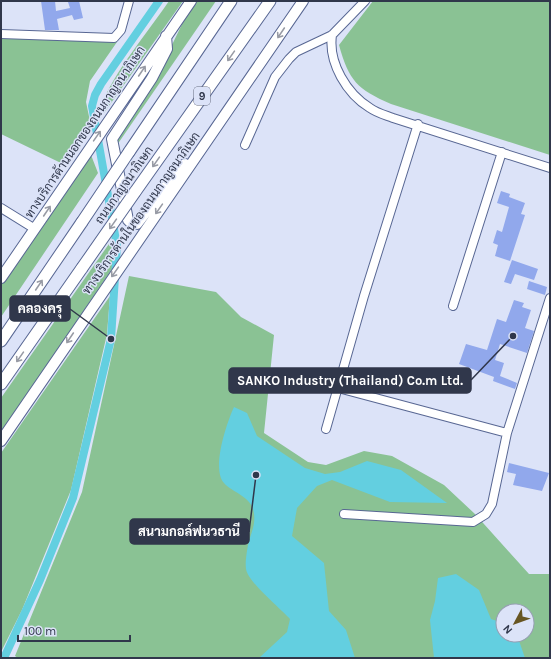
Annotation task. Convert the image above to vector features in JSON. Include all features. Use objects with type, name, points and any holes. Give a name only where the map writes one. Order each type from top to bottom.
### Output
[{"type":"highway","name":"ถนนกาญจนาภิเษก","points":[[1,341],[231,1]]},
{"type":"highway","name":"ถนนกาญจนาภิเษก","points":[[1,384],[270,1]]},
{"type":"main road","name":"ทางบริการด้านนอกของถนนกาญจนาภิเษก","points":[[1,278],[191,1]]},
{"type":"main road","name":"ทางบริการด้านในของถนนกาญจนาภิเษก","points":[[1,441],[100,294],[303,1]]},
{"type":"main road","points":[[166,36],[167,49],[152,78],[112,139],[128,220],[132,224],[137,224],[176,173],[206,142]]},
{"type":"street","points":[[1,34],[114,38],[121,30],[129,1]]},
{"type":"street","points":[[246,145],[275,77],[289,59],[296,52],[332,35],[365,1]]},
{"type":"street","points":[[332,35],[330,47],[337,70],[358,98],[379,113],[418,124],[550,168]]},
{"type":"street","points":[[326,429],[364,296],[418,124]]},
{"type":"street","points":[[453,306],[502,152]]},
{"type":"street","points":[[1,208],[35,229]]},
{"type":"street","points":[[344,514],[473,522],[486,514],[492,504],[507,433],[550,298]]},
{"type":"street","points":[[338,388],[507,433]]},
{"type":"green space","points":[[169,1],[183,1],[104,113],[101,107],[113,81]]},
{"type":"green space","points":[[197,1],[216,1],[117,145],[114,141],[169,51],[185,18]]},
{"type":"green space","points":[[373,1],[550,1],[550,155],[391,104],[379,99],[362,88],[351,76],[339,45]]},
{"type":"green space","points":[[1,38],[117,42],[90,81],[86,102],[91,126],[63,164],[1,134]]},
{"type":"green space","points":[[91,155],[98,173],[1,317],[1,285]]},
{"type":"green space","points":[[111,241],[114,266],[1,433],[1,398]]},
{"type":"green space","points":[[129,276],[216,292],[241,317],[274,335],[264,433],[308,462],[326,465],[364,451],[392,456],[444,485],[475,514],[529,574],[550,574],[550,658],[18,658],[15,656],[82,492]]},
{"type":"green space","points":[[110,296],[107,334],[71,490],[22,610],[1,652],[1,453]]},
{"type":"water","points":[[234,407],[247,413],[257,436],[305,468],[325,474],[340,472],[367,461],[401,470],[447,503],[390,502],[332,480],[317,486],[297,508],[292,536],[324,563],[329,611],[346,630],[355,658],[259,658],[287,632],[290,619],[258,588],[248,574],[246,569],[246,560],[248,545],[254,523],[253,509],[244,497],[224,483],[220,476],[219,467],[224,434]]},
{"type":"water","points":[[456,574],[479,590],[491,619],[495,620],[495,643],[520,643],[525,658],[434,658],[430,620],[435,601],[438,578]]},
{"type":"building","points":[[41,1],[55,1],[56,11],[70,8],[68,2],[79,1],[83,18],[74,20],[72,15],[57,19],[59,30],[45,30]]},
{"type":"building","points":[[501,191],[510,194],[509,197],[525,203],[521,214],[525,215],[510,261],[495,256],[498,245],[493,243],[497,230],[502,232],[509,207],[497,203]]},
{"type":"building","points":[[512,260],[538,269],[534,280],[515,274],[511,284],[504,282]]},
{"type":"building","points":[[529,281],[547,287],[545,295],[527,289]]},
{"type":"building","points":[[514,300],[524,303],[522,307],[531,310],[525,328],[534,331],[527,353],[500,344],[495,360],[504,363],[500,376],[517,383],[515,389],[493,381],[494,377],[459,364],[466,344],[487,350],[497,319],[506,322]]},
{"type":"building","points":[[509,463],[549,473],[542,491],[513,485],[516,474],[507,472]]},
{"type":"waterway","points":[[4,658],[40,580],[73,498],[111,339],[117,246],[92,106],[95,95],[101,84],[159,1]]},
{"type":"place","name":"SANKO Industry (Thailand) Co.m Ltd.","points":[[513,336]]},
{"type":"place","name":"คลองครุ","points":[[111,339]]},
{"type":"place","name":"สนามกอล์ฟนวธานี","points":[[256,475]]}]
